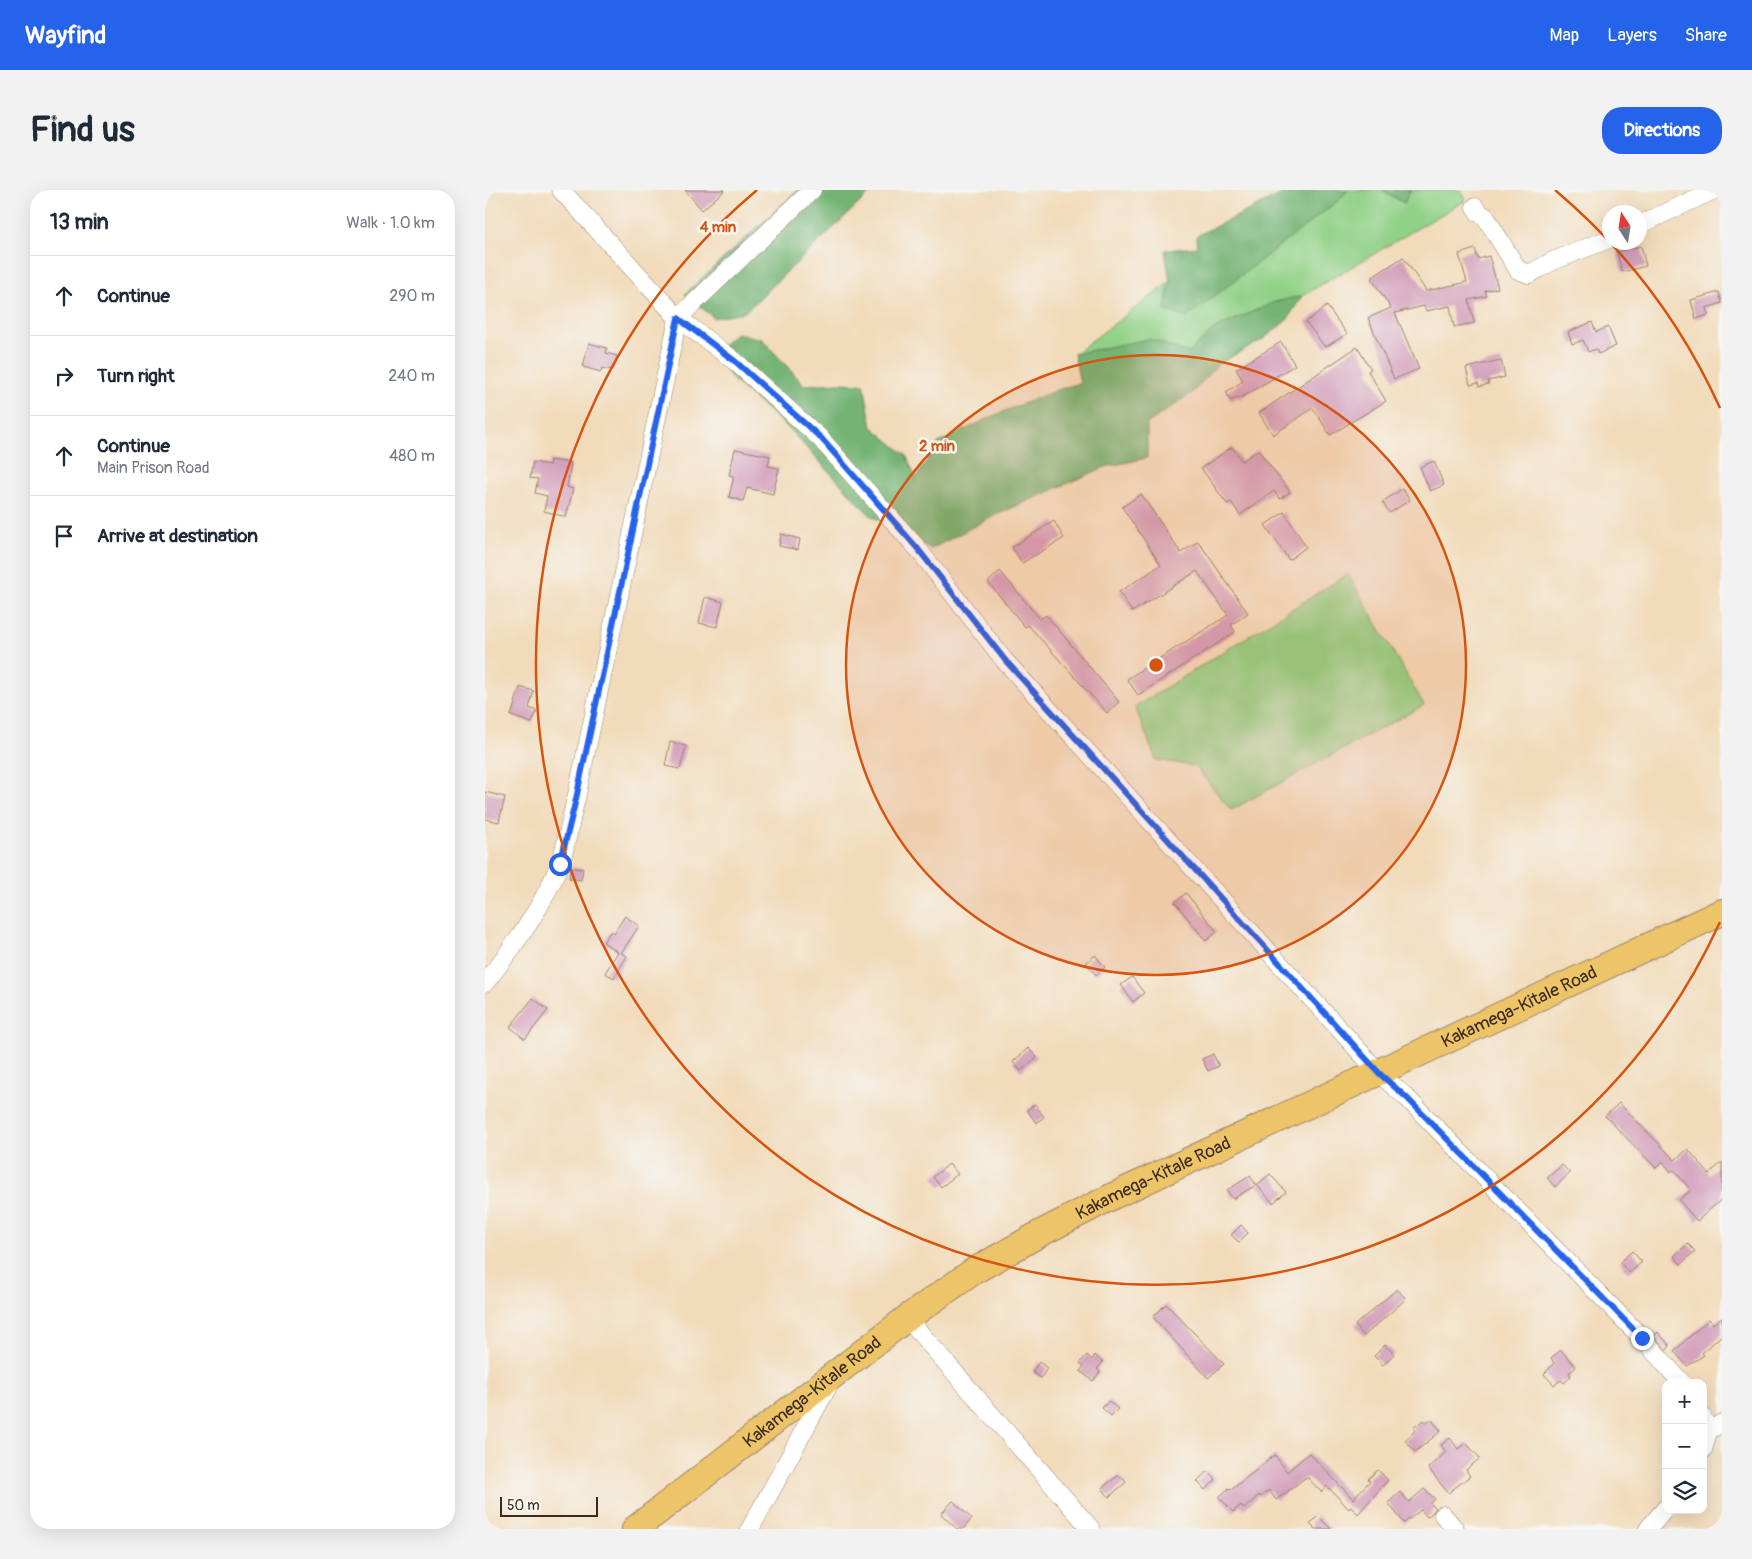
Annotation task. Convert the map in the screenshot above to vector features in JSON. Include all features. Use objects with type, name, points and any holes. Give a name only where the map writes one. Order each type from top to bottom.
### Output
[{"type":"highway","name":"Kakamega-Kitale Road","points":[[635,1529],[907,1318],[974,1271],[1041,1232],[1113,1196],[1380,1074],[1722,912]]},
{"type":"street","points":[[561,190],[678,318],[736,362],[821,438],[918,549],[1005,660],[1380,1074],[1435,1126],[1642,1338],[1678,1379]]},
{"type":"street","points":[[485,983],[512,949],[541,906],[560,864],[576,799],[678,318],[812,190]]},
{"type":"street","points":[[1647,221],[1714,190]]},
{"type":"street","points":[[1475,207],[1479,213],[1485,216],[1518,270],[1529,274],[1553,261],[1602,242]]},
{"type":"street","points":[[907,1318],[1091,1529]]},
{"type":"street","points":[[750,1529],[835,1374]]},
{"type":"street","points":[[1707,1437],[1711,1424]]},
{"type":"street","points":[[1648,1529],[1662,1513]]},
{"type":"street","points":[[1443,1515],[1455,1529]]},
{"type":"green space","points":[[798,190],[873,190],[745,312],[714,318],[685,294]]},
{"type":"green space","points":[[1290,190],[1348,190],[1339,200],[1186,318],[1165,310],[1170,282],[1165,250],[1197,247],[1196,236]]},
{"type":"green space","points":[[1348,190],[1382,190],[1404,203],[1410,190],[1461,190],[1466,200],[1302,296],[1275,302],[1214,329],[1189,353],[1149,339],[1074,354],[1170,282],[1165,310],[1339,200]]},
{"type":"green space","points":[[1382,190],[1410,190],[1404,203]]},
{"type":"green space","points":[[1302,296],[1287,320],[1262,340],[1218,364],[1193,392],[1147,424],[1147,458],[1105,467],[996,515],[931,549],[870,515],[785,425],[734,381],[714,353],[736,333],[762,339],[804,385],[864,384],[872,427],[906,455],[916,478],[938,443],[995,415],[1059,389],[1080,383],[1074,354],[1149,339],[1189,353],[1214,329],[1275,302]]},
{"type":"green space","points":[[1348,574],[1424,705],[1231,810],[1195,766],[1156,760],[1135,707]]},
{"type":"building","points":[[685,190],[725,190],[702,210]]},
{"type":"building","points":[[1475,249],[1478,259],[1489,256],[1498,288],[1485,291],[1487,296],[1469,300],[1474,323],[1454,327],[1450,306],[1426,311],[1424,306],[1395,313],[1419,369],[1394,379],[1368,318],[1391,308],[1371,278],[1403,257],[1426,291],[1467,282],[1459,254]]},
{"type":"building","points":[[1642,250],[1646,266],[1622,272],[1617,252]]},
{"type":"building","points":[[1719,292],[1722,303],[1706,308],[1708,315],[1696,319],[1691,300]]},
{"type":"building","points":[[1327,306],[1347,334],[1325,347],[1306,322]]},
{"type":"building","points":[[1592,322],[1596,332],[1608,327],[1616,346],[1598,354],[1596,349],[1588,352],[1583,340],[1572,344],[1568,332]]},
{"type":"building","points":[[1281,342],[1295,365],[1239,399],[1238,397],[1231,401],[1226,392],[1243,381],[1236,369]]},
{"type":"building","points":[[589,343],[607,348],[606,353],[617,356],[613,370],[602,368],[601,372],[583,367]]},
{"type":"building","points":[[1357,347],[1371,369],[1368,371],[1386,401],[1330,435],[1313,408],[1273,435],[1259,413]]},
{"type":"building","points":[[1501,360],[1505,377],[1488,381],[1489,384],[1479,387],[1478,383],[1470,385],[1466,368]]},
{"type":"building","points":[[1232,447],[1242,461],[1258,450],[1290,492],[1280,499],[1274,491],[1240,515],[1231,502],[1227,504],[1201,468]]},
{"type":"building","points":[[735,449],[770,456],[768,466],[779,468],[773,494],[747,488],[743,501],[729,497],[733,476],[729,475]]},
{"type":"building","points":[[550,460],[571,463],[567,487],[573,489],[566,517],[544,511],[547,496],[535,493],[538,479],[530,478],[533,462],[549,465]]},
{"type":"building","points":[[1434,461],[1444,485],[1430,491],[1420,467]]},
{"type":"building","points":[[1402,489],[1410,500],[1390,513],[1382,502]]},
{"type":"building","points":[[1141,494],[1181,553],[1198,541],[1248,613],[1231,625],[1235,632],[1138,695],[1127,679],[1228,615],[1197,571],[1132,612],[1119,592],[1161,565],[1122,507]]},
{"type":"building","points":[[1284,512],[1306,547],[1289,560],[1265,525]]},
{"type":"building","points":[[1054,521],[1064,538],[1022,563],[1012,547]]},
{"type":"building","points":[[781,534],[800,539],[798,550],[779,546]]},
{"type":"building","points":[[1000,571],[1040,619],[1046,615],[1119,702],[1107,713],[1028,625],[1025,627],[988,582]]},
{"type":"building","points":[[705,597],[723,602],[717,627],[699,623]]},
{"type":"building","points":[[520,687],[534,691],[529,708],[537,711],[532,723],[511,716]]},
{"type":"building","points":[[670,742],[686,746],[680,769],[665,766]]},
{"type":"building","points":[[485,792],[505,797],[499,822],[485,819]]},
{"type":"building","points":[[571,867],[583,869],[581,880],[569,878]]},
{"type":"building","points":[[1186,893],[1217,932],[1206,941],[1175,902]]},
{"type":"building","points":[[625,916],[639,926],[621,953],[627,956],[614,978],[605,973],[618,952],[603,942],[611,931],[614,933]]},
{"type":"building","points":[[1095,955],[1105,967],[1096,975],[1086,963]]},
{"type":"building","points":[[1132,977],[1144,993],[1133,1002],[1121,985]]},
{"type":"building","points":[[533,998],[548,1010],[525,1039],[510,1027]]},
{"type":"building","points":[[1028,1048],[1037,1057],[1021,1071],[1013,1062]]},
{"type":"building","points":[[1213,1054],[1219,1066],[1208,1071],[1202,1059]]},
{"type":"building","points":[[1619,1103],[1675,1160],[1688,1149],[1709,1174],[1722,1162],[1722,1199],[1697,1221],[1679,1200],[1691,1190],[1674,1170],[1671,1172],[1663,1162],[1656,1168],[1605,1116]]},
{"type":"building","points":[[1035,1104],[1044,1117],[1036,1123],[1027,1110]]},
{"type":"building","points":[[949,1164],[958,1174],[941,1187],[933,1177]]},
{"type":"building","points":[[1562,1165],[1570,1173],[1555,1187],[1547,1178]]},
{"type":"building","points":[[1270,1174],[1286,1192],[1273,1203],[1257,1185]]},
{"type":"building","points":[[1250,1176],[1256,1185],[1233,1199],[1227,1190]]},
{"type":"building","points":[[1241,1225],[1248,1233],[1239,1242],[1231,1235]]},
{"type":"building","points":[[1688,1244],[1695,1251],[1681,1264],[1674,1256]]},
{"type":"building","points":[[1632,1251],[1642,1262],[1629,1273],[1620,1262]]},
{"type":"building","points":[[1397,1289],[1406,1299],[1364,1336],[1355,1325]]},
{"type":"building","points":[[1166,1304],[1224,1364],[1208,1378],[1153,1317]]},
{"type":"building","points":[[1722,1317],[1722,1335],[1702,1353],[1704,1355],[1687,1366],[1674,1351],[1709,1319],[1713,1324]]},
{"type":"building","points":[[1658,1332],[1670,1346],[1667,1350],[1654,1336]]},
{"type":"building","points":[[1385,1345],[1394,1354],[1383,1365],[1374,1356]]},
{"type":"building","points":[[1561,1350],[1576,1367],[1569,1373],[1571,1376],[1564,1383],[1561,1380],[1554,1385],[1544,1374],[1554,1363],[1551,1358]]},
{"type":"building","points":[[1087,1355],[1092,1360],[1095,1355],[1103,1362],[1097,1369],[1100,1372],[1093,1381],[1080,1371],[1084,1366],[1080,1363]]},
{"type":"building","points":[[1039,1362],[1047,1368],[1041,1378],[1032,1372]]},
{"type":"building","points":[[1109,1401],[1118,1409],[1111,1416],[1102,1408]]},
{"type":"building","points":[[1431,1419],[1441,1431],[1415,1452],[1405,1440],[1415,1431],[1413,1428],[1423,1420],[1425,1423]]},
{"type":"building","points":[[1450,1438],[1458,1449],[1466,1443],[1480,1458],[1466,1470],[1470,1476],[1448,1493],[1428,1468],[1446,1452],[1441,1445]]},
{"type":"building","points":[[1309,1453],[1353,1499],[1370,1481],[1368,1479],[1378,1470],[1388,1480],[1358,1514],[1351,1507],[1349,1509],[1327,1486],[1321,1492],[1308,1478],[1305,1478],[1276,1500],[1269,1490],[1260,1497],[1259,1495],[1244,1509],[1241,1505],[1233,1512],[1219,1497],[1229,1488],[1231,1490],[1275,1455],[1287,1472]]},
{"type":"building","points":[[1208,1471],[1216,1480],[1205,1490],[1197,1481]]},
{"type":"building","points":[[1119,1475],[1126,1482],[1109,1497],[1102,1488]]},
{"type":"building","points":[[1424,1489],[1435,1499],[1430,1503],[1435,1508],[1433,1512],[1427,1517],[1421,1510],[1404,1523],[1388,1503],[1400,1492],[1409,1502]]},
{"type":"building","points":[[953,1501],[972,1519],[963,1529],[957,1529],[941,1514]]},
{"type":"building","points":[[1318,1516],[1331,1529],[1315,1529],[1310,1524]]},
{"type":"route","points":[[560,864],[576,799],[678,318],[736,362],[821,438],[918,549],[1005,660],[1380,1074],[1407,1098],[1642,1338]]}]
